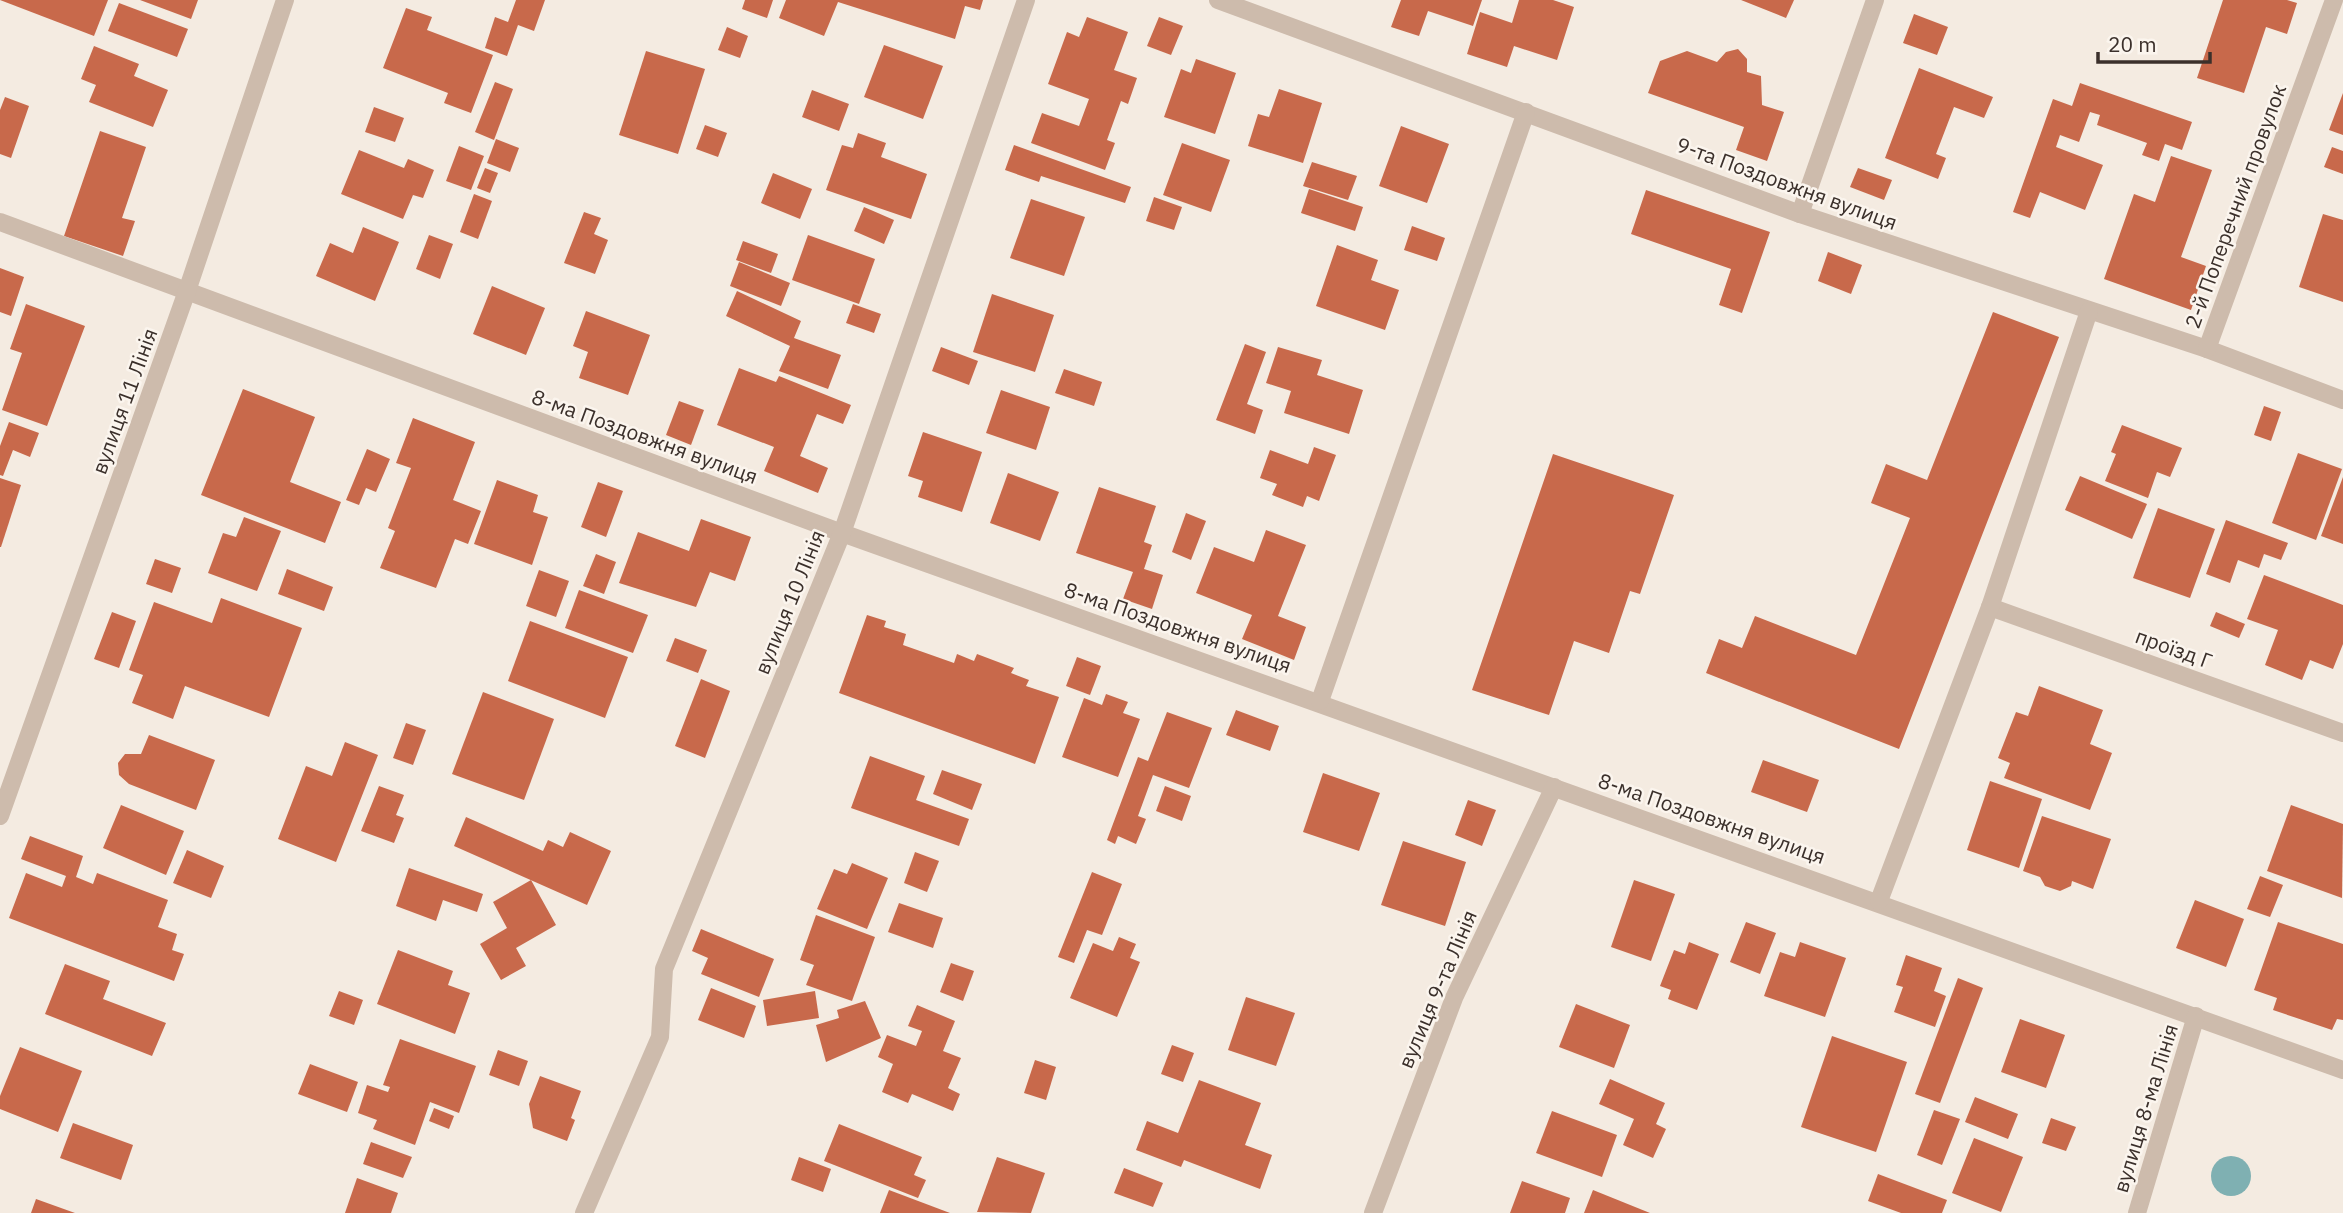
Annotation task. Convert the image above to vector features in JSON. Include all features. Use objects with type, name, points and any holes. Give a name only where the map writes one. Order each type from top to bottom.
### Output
[{"type":"street","name":"вулиця 11 Лінія","points":[[0,816],[187,291],[285,0]]},
{"type":"street","name":"вулиця 10 Лінія","points":[[583,1213],[660,1037],[664,969],[842,533],[1026,0]]},
{"type":"street","name":"9-та Поздовжня вулиця","points":[[1218,0],[1800,214],[2207,349],[2343,400]]},
{"type":"street","points":[[1800,214],[1875,0]]},
{"type":"street","name":"2-й Поперечний провулок","points":[[2207,349],[2334,0]]},
{"type":"street","points":[[1320,701],[1526,112]]},
{"type":"street","name":"8-ма Поздовжня вулиця","points":[[0,222],[842,533],[1320,701],[2343,1070]]},
{"type":"street","points":[[1879,901],[1990,607],[2089,311]]},
{"type":"street","name":"проїзд Г","points":[[1990,607],[2343,733]]},
{"type":"street","name":"вулиця 9-та Лінія","points":[[1373,1213],[1454,998],[1554,787]]},
{"type":"street","name":"вулиця 8-ма Лінія","points":[[2137,1213],[2196,1016]]},
{"type":"water","points":[[2231,1156],[2239,1157],[2245,1162],[2250,1168],[2250,1184],[2245,1190],[2239,1195],[2231,1196],[2223,1195],[2217,1190],[2212,1184],[2211,1176],[2212,1168],[2217,1162],[2223,1157]]},
{"type":"building","points":[[0,0],[108,0],[94,36]]},
{"type":"building","points":[[140,0],[198,0],[191,19]]},
{"type":"building","points":[[516,0],[545,0],[534,31],[518,25],[507,56],[485,48],[495,17],[508,22]]},
{"type":"building","points":[[745,0],[773,0],[767,18],[742,9]]},
{"type":"building","points":[[786,0],[983,0],[980,10],[965,6],[955,39],[838,2],[824,36],[779,18]]},
{"type":"building","points":[[1401,0],[1482,0],[1473,26],[1428,11],[1419,36],[1391,27]]},
{"type":"building","points":[[1519,0],[1553,0],[1574,7],[1557,60],[1514,46],[1507,67],[1467,54],[1480,12],[1512,23]]},
{"type":"building","points":[[1741,0],[1794,0],[1786,18]]},
{"type":"building","points":[[2223,0],[2287,0],[2297,3],[2287,34],[2266,27],[2244,93],[2197,78]]},
{"type":"building","points":[[119,3],[188,29],[177,57],[108,31]]},
{"type":"building","points":[[406,8],[432,17],[427,30],[493,55],[471,113],[444,103],[448,93],[383,68]]},
{"type":"building","points":[[1914,14],[1948,27],[1937,55],[1903,43]]},
{"type":"building","points":[[1087,17],[1128,32],[1114,70],[1137,78],[1128,104],[1121,101],[1107,140],[1115,143],[1105,170],[1031,143],[1042,113],[1079,126],[1089,99],[1048,84],[1067,32],[1079,37]]},
{"type":"building","points":[[1159,17],[1183,26],[1171,55],[1147,46]]},
{"type":"building","points":[[727,27],[748,36],[740,58],[718,50]]},
{"type":"building","points":[[884,45],[943,66],[923,119],[864,97]]},
{"type":"building","points":[[94,46],[139,64],[134,76],[168,90],[153,127],[89,102],[96,85],[81,79]]},
{"type":"building","points":[[1738,49],[1747,59],[1747,72],[1761,76],[1762,105],[1784,112],[1767,161],[1736,150],[1744,127],[1648,93],[1660,61],[1687,51],[1717,62],[1726,52]]},
{"type":"building","points":[[646,51],[705,69],[678,154],[619,135]]},
{"type":"building","points":[[1196,59],[1236,73],[1215,134],[1164,117],[1181,69],[1191,73]]},
{"type":"building","points":[[1919,68],[1993,97],[1984,118],[1954,107],[1936,154],[1946,158],[1938,179],[1885,158]]},
{"type":"building","points":[[495,82],[513,89],[494,140],[475,132]]},
{"type":"building","points":[[2080,83],[2192,122],[2182,150],[2165,144],[2159,161],[2142,155],[2147,143],[2097,125],[2100,115],[2090,112],[2079,142],[2060,135],[2056,147],[2103,165],[2085,210],[2040,192],[2030,218],[2013,212],[2053,99],[2072,106]]},
{"type":"building","points":[[1279,89],[1322,103],[1303,163],[1248,146],[1258,114],[1269,117]]},
{"type":"building","points":[[812,90],[849,104],[839,131],[802,117]]},
{"type":"building","points":[[2343,93],[2343,135],[2329,130]]},
{"type":"building","points":[[5,97],[29,106],[11,158],[0,154],[0,110]]},
{"type":"building","points":[[374,107],[404,118],[395,142],[365,132]]},
{"type":"building","points":[[705,125],[727,133],[718,157],[696,149]]},
{"type":"building","points":[[1401,126],[1449,144],[1427,203],[1379,186]]},
{"type":"building","points":[[100,131],[146,147],[122,218],[135,221],[123,256],[64,236]]},
{"type":"building","points":[[858,133],[886,143],[881,157],[927,174],[911,219],[826,190],[842,145],[853,148]]},
{"type":"building","points":[[496,139],[519,148],[510,172],[487,163]]},
{"type":"building","points":[[1182,143],[1230,160],[1211,212],[1163,195]]},
{"type":"building","points":[[1014,145],[1131,187],[1125,203],[1041,176],[1039,182],[1005,170]]},
{"type":"building","points":[[459,146],[484,156],[471,190],[446,181]]},
{"type":"building","points":[[2332,147],[2343,151],[2343,174],[2324,167]]},
{"type":"building","points":[[359,150],[404,168],[408,159],[434,170],[423,198],[413,195],[403,219],[341,194]]},
{"type":"building","points":[[2171,156],[2212,170],[2181,257],[2206,266],[2191,310],[2104,279],[2134,194],[2155,202]]},
{"type":"building","points":[[1312,162],[1357,176],[1348,200],[1303,186]]},
{"type":"building","points":[[485,168],[498,173],[490,193],[477,188]]},
{"type":"building","points":[[1858,168],[1892,180],[1884,200],[1850,187]]},
{"type":"building","points":[[773,173],[812,189],[800,219],[761,203]]},
{"type":"building","points":[[1309,189],[1363,207],[1355,231],[1301,213]]},
{"type":"building","points":[[1646,190],[1770,232],[1742,313],[1719,305],[1731,269],[1631,234]]},
{"type":"building","points":[[474,194],[492,201],[478,239],[460,232]]},
{"type":"building","points":[[1154,197],[1182,207],[1174,230],[1146,221]]},
{"type":"building","points":[[1031,199],[1085,217],[1064,276],[1010,258]]},
{"type":"building","points":[[864,207],[894,220],[884,244],[854,231]]},
{"type":"building","points":[[584,212],[601,218],[594,234],[608,240],[595,274],[564,263]]},
{"type":"building","points":[[2323,214],[2343,220],[2343,302],[2299,287]]},
{"type":"building","points":[[1412,226],[1445,238],[1437,261],[1404,250]]},
{"type":"building","points":[[363,227],[399,242],[375,301],[316,276],[330,243],[353,253]]},
{"type":"building","points":[[429,235],[453,244],[440,279],[416,269]]},
{"type":"building","points":[[808,235],[875,259],[859,304],[792,280]]},
{"type":"building","points":[[743,241],[778,254],[771,273],[736,260]]},
{"type":"building","points":[[1337,245],[1378,260],[1371,280],[1399,290],[1385,330],[1316,306]]},
{"type":"building","points":[[1828,252],[1862,265],[1851,294],[1818,281]]},
{"type":"building","points":[[739,262],[790,283],[781,306],[730,286]]},
{"type":"building","points":[[0,268],[24,277],[11,316],[0,312]]},
{"type":"building","points":[[492,286],[545,308],[526,355],[473,334]]},
{"type":"building","points":[[737,291],[801,321],[794,338],[841,355],[828,389],[779,371],[790,346],[726,316]]},
{"type":"building","points":[[992,294],[1054,315],[1035,372],[973,352]]},
{"type":"building","points":[[26,304],[85,326],[47,426],[2,410],[22,353],[10,349]]},
{"type":"building","points":[[853,304],[881,314],[874,333],[846,323]]},
{"type":"building","points":[[586,311],[650,335],[628,395],[579,378],[588,352],[573,346]]},
{"type":"building","points":[[1993,312],[2059,337],[1899,749],[1706,673],[1719,639],[1742,648],[1755,616],[1856,655],[1910,518],[1871,503],[1886,464],[1927,480]]},
{"type":"building","points":[[1245,344],[1266,352],[1247,404],[1263,410],[1255,434],[1216,420]]},
{"type":"building","points":[[941,347],[978,361],[969,385],[932,371]]},
{"type":"building","points":[[1278,347],[1322,360],[1317,375],[1363,390],[1349,434],[1284,413],[1291,391],[1266,383]]},
{"type":"building","points":[[739,368],[776,382],[779,376],[851,405],[843,424],[817,414],[800,456],[828,468],[818,493],[764,471],[774,447],[717,425]]},
{"type":"building","points":[[1064,369],[1102,382],[1094,406],[1055,393]]},
{"type":"building","points":[[243,389],[315,417],[290,482],[341,502],[325,543],[201,495]]},
{"type":"building","points":[[1001,390],[1050,407],[1036,450],[986,433]]},
{"type":"building","points":[[679,401],[704,410],[691,445],[666,435]]},
{"type":"building","points":[[2264,406],[2281,412],[2271,441],[2254,435]]},
{"type":"building","points":[[413,418],[475,442],[453,500],[481,511],[468,544],[455,539],[436,588],[380,568],[395,531],[388,528],[411,468],[396,463]]},
{"type":"building","points":[[9,422],[39,433],[30,457],[13,450],[3,476],[0,475],[0,446]]},
{"type":"building","points":[[2122,425],[2182,448],[2170,477],[2157,472],[2148,498],[2105,481],[2116,454],[2111,452]]},
{"type":"building","points":[[923,432],[982,452],[962,512],[918,497],[923,481],[908,476]]},
{"type":"building","points":[[1314,447],[1336,455],[1319,501],[1307,496],[1303,507],[1272,495],[1277,484],[1260,478],[1270,450],[1308,464]]},
{"type":"building","points":[[367,449],[390,459],[376,492],[366,488],[359,505],[346,500]]},
{"type":"building","points":[[2298,453],[2342,469],[2316,540],[2272,523]]},
{"type":"building","points":[[1553,454],[1674,495],[1640,594],[1630,591],[1609,653],[1574,641],[1549,715],[1472,690]]},
{"type":"building","points":[[1008,473],[1059,492],[1040,541],[990,523]]},
{"type":"building","points":[[2080,476],[2147,504],[2132,539],[2065,510]]},
{"type":"building","points":[[2343,477],[2343,544],[2321,536]]},
{"type":"building","points":[[0,478],[21,485],[1,547],[0,547]]},
{"type":"building","points":[[497,480],[538,495],[533,512],[548,517],[532,565],[474,544]]},
{"type":"building","points":[[598,482],[623,491],[606,537],[581,527]]},
{"type":"building","points":[[1099,487],[1156,506],[1144,542],[1152,545],[1144,569],[1163,575],[1152,609],[1123,599],[1133,572],[1076,553]]},
{"type":"building","points":[[2158,508],[2215,529],[2190,598],[2133,578]]},
{"type":"building","points":[[1186,513],[1206,521],[1191,560],[1172,552]]},
{"type":"building","points":[[244,517],[281,531],[257,591],[208,573],[223,533],[236,537]]},
{"type":"building","points":[[701,519],[751,537],[735,581],[710,572],[696,607],[619,583],[638,532],[689,551]]},
{"type":"building","points":[[2226,520],[2288,543],[2281,560],[2264,554],[2259,568],[2238,560],[2230,583],[2206,574]]},
{"type":"building","points":[[1266,530],[1306,545],[1278,616],[1306,627],[1294,660],[1242,639],[1252,615],[1196,593],[1214,547],[1254,562]]},
{"type":"building","points":[[596,554],[616,562],[604,594],[583,586]]},
{"type":"building","points":[[155,559],[181,568],[172,593],[146,584]]},
{"type":"building","points":[[287,569],[333,587],[324,611],[278,594]]},
{"type":"building","points":[[539,570],[569,581],[556,617],[526,606]]},
{"type":"building","points":[[2264,575],[2343,605],[2343,644],[2333,669],[2310,660],[2302,680],[2265,665],[2278,630],[2247,619]]},
{"type":"building","points":[[579,590],[648,615],[633,653],[565,628]]},
{"type":"building","points":[[221,598],[302,628],[269,717],[185,686],[173,719],[132,703],[143,675],[129,670],[154,602],[212,623]]},
{"type":"building","points":[[112,612],[136,621],[119,668],[94,659]]},
{"type":"building","points":[[2216,612],[2245,624],[2239,638],[2210,626]]},
{"type":"building","points":[[867,615],[886,621],[884,627],[906,634],[903,645],[954,663],[957,654],[974,661],[977,654],[1014,668],[1011,673],[1029,680],[1026,686],[1059,697],[1035,764],[839,693]]},
{"type":"building","points":[[530,621],[628,657],[605,718],[508,681]]},
{"type":"building","points":[[675,638],[707,650],[698,673],[666,661]]},
{"type":"building","points":[[1077,657],[1101,666],[1090,695],[1066,686]]},
{"type":"building","points":[[701,679],[730,691],[705,758],[675,746]]},
{"type":"building","points":[[2039,686],[2103,710],[2090,744],[2112,753],[2090,810],[2004,778],[2010,763],[1998,758],[2016,712],[2028,716]]},
{"type":"building","points":[[483,692],[554,719],[524,800],[452,774]]},
{"type":"building","points":[[1106,694],[1128,702],[1123,713],[1140,719],[1118,777],[1062,757],[1084,698],[1102,705]]},
{"type":"building","points":[[1236,710],[1279,726],[1270,751],[1226,735]]},
{"type":"building","points":[[1167,712],[1212,728],[1189,788],[1153,775],[1138,816],[1146,819],[1136,844],[1118,836],[1115,844],[1107,840],[1138,757],[1148,761]]},
{"type":"building","points":[[406,723],[426,730],[413,765],[393,758]]},
{"type":"building","points":[[149,735],[215,760],[196,810],[129,784],[119,775],[118,763],[125,754],[141,754]]},
{"type":"building","points":[[345,742],[378,755],[336,862],[278,839],[306,766],[332,776]]},
{"type":"building","points":[[870,756],[925,776],[916,800],[969,819],[959,846],[851,808]]},
{"type":"building","points":[[1763,760],[1819,780],[1807,812],[1751,792]]},
{"type":"building","points":[[942,770],[982,784],[972,810],[933,794]]},
{"type":"building","points":[[1323,773],[1380,793],[1359,851],[1303,832]]},
{"type":"building","points":[[1990,781],[2042,799],[2019,868],[1967,850]]},
{"type":"building","points":[[379,786],[404,795],[396,815],[404,818],[394,843],[361,831]]},
{"type":"building","points":[[1165,786],[1191,796],[1182,821],[1156,811]]},
{"type":"building","points":[[1468,800],[1496,810],[1482,846],[1455,835]]},
{"type":"building","points":[[121,805],[184,831],[166,875],[103,848]]},
{"type":"building","points":[[2291,805],[2343,824],[2342,898],[2267,871]]},
{"type":"building","points":[[2042,816],[2111,839],[2093,889],[2072,881],[2071,886],[2060,891],[2045,886],[2040,877],[2023,871]]},
{"type":"building","points":[[466,817],[543,851],[548,840],[563,847],[570,832],[611,851],[587,905],[454,846]]},
{"type":"building","points":[[30,836],[83,856],[76,877],[93,884],[97,873],[168,900],[158,927],[177,934],[172,950],[184,954],[174,981],[9,918],[26,873],[62,887],[66,876],[21,859]]},
{"type":"building","points":[[1403,841],[1466,862],[1445,926],[1381,905]]},
{"type":"building","points":[[187,850],[224,866],[211,898],[173,883]]},
{"type":"building","points":[[915,852],[939,861],[927,892],[904,883]]},
{"type":"building","points":[[852,863],[888,878],[867,929],[817,909],[834,869],[847,874]]},
{"type":"building","points":[[409,868],[483,894],[477,912],[443,900],[436,921],[396,906]]},
{"type":"building","points":[[1092,872],[1122,884],[1102,935],[1087,930],[1074,963],[1058,957]]},
{"type":"building","points":[[2260,876],[2283,885],[2270,917],[2247,909]]},
{"type":"building","points":[[531,880],[556,925],[516,948],[526,966],[501,980],[480,944],[507,928],[493,902]]},
{"type":"building","points":[[1634,880],[1675,894],[1651,961],[1611,947]]},
{"type":"building","points":[[2195,900],[2244,919],[2226,967],[2176,948]]},
{"type":"building","points":[[899,903],[943,918],[933,948],[888,932]]},
{"type":"building","points":[[816,915],[875,937],[852,1001],[806,985],[814,965],[800,960]]},
{"type":"building","points":[[1746,922],[1776,933],[1760,974],[1730,962]]},
{"type":"building","points":[[2278,922],[2343,944],[2343,1020],[2337,1019],[2332,1030],[2273,1010],[2277,998],[2254,990]]},
{"type":"building","points":[[701,929],[774,959],[759,997],[701,974],[708,958],[692,951]]},
{"type":"building","points":[[1119,937],[1136,944],[1130,958],[1140,962],[1117,1017],[1070,998],[1093,943],[1113,951]]},
{"type":"building","points":[[1689,942],[1719,954],[1697,1010],[1668,999],[1671,990],[1660,986],[1674,950],[1685,954]]},
{"type":"building","points":[[1800,942],[1846,958],[1825,1017],[1764,996],[1780,952],[1795,957]]},
{"type":"building","points":[[398,950],[453,971],[448,985],[470,993],[455,1034],[377,1004]]},
{"type":"building","points":[[1906,955],[1942,968],[1934,991],[1946,996],[1935,1027],[1894,1012],[1903,987],[1896,985]]},
{"type":"building","points":[[951,963],[974,971],[963,1001],[940,992]]},
{"type":"building","points":[[65,964],[110,981],[103,999],[166,1023],[152,1056],[45,1014]]},
{"type":"building","points":[[1958,978],[1983,988],[1940,1103],[1915,1094]]},
{"type":"building","points":[[711,988],[756,1006],[744,1038],[698,1020]]},
{"type":"building","points":[[339,991],[363,1000],[354,1025],[329,1016]]},
{"type":"building","points":[[815,991],[819,1018],[767,1026],[763,1000]]},
{"type":"building","points":[[1246,997],[1295,1013],[1276,1066],[1228,1050]]},
{"type":"building","points":[[865,1001],[881,1038],[826,1062],[816,1025],[839,1018],[837,1010]]},
{"type":"building","points":[[1576,1004],[1630,1025],[1614,1068],[1559,1047]]},
{"type":"building","points":[[917,1005],[955,1021],[943,1051],[961,1058],[948,1088],[960,1094],[953,1111],[912,1094],[908,1103],[882,1092],[893,1064],[878,1057],[887,1035],[916,1046],[922,1031],[908,1026]]},
{"type":"building","points":[[2020,1019],[2065,1035],[2046,1088],[2001,1072]]},
{"type":"building","points":[[1832,1036],[1907,1062],[1876,1152],[1801,1127]]},
{"type":"building","points":[[400,1039],[476,1066],[459,1113],[430,1102],[415,1145],[373,1129],[377,1120],[358,1113],[367,1085],[388,1092],[390,1087],[383,1085]]},
{"type":"building","points":[[1172,1045],[1194,1053],[1183,1082],[1161,1074]]},
{"type":"building","points":[[20,1047],[82,1071],[58,1132],[0,1109],[0,1096]]},
{"type":"building","points":[[498,1050],[528,1061],[519,1086],[489,1075]]},
{"type":"building","points":[[1035,1060],[1056,1067],[1046,1100],[1024,1093]]},
{"type":"building","points":[[310,1064],[358,1082],[347,1112],[298,1094]]},
{"type":"building","points":[[540,1076],[581,1091],[571,1118],[575,1120],[567,1141],[533,1128],[529,1104]]},
{"type":"building","points":[[1610,1079],[1665,1103],[1656,1124],[1666,1129],[1653,1158],[1623,1145],[1634,1119],[1599,1104]]},
{"type":"building","points":[[1199,1080],[1261,1103],[1245,1145],[1272,1155],[1260,1189],[1184,1160],[1181,1167],[1136,1150],[1147,1121],[1178,1133]]},
{"type":"building","points":[[1975,1097],[2018,1114],[2008,1139],[1965,1122]]},
{"type":"building","points":[[434,1108],[454,1116],[449,1129],[429,1121]]},
{"type":"building","points":[[1934,1110],[1960,1119],[1942,1165],[1917,1155]]},
{"type":"building","points":[[1552,1111],[1617,1135],[1602,1177],[1536,1153]]},
{"type":"building","points":[[2051,1118],[2076,1127],[2066,1151],[2042,1143]]},
{"type":"building","points":[[73,1123],[133,1145],[121,1180],[60,1158]]},
{"type":"building","points":[[839,1124],[922,1157],[914,1175],[926,1180],[918,1198],[824,1161]]},
{"type":"building","points":[[1974,1138],[2023,1157],[2001,1212],[1952,1193]]},
{"type":"building","points":[[371,1142],[412,1157],[403,1178],[363,1164]]},
{"type":"building","points":[[799,1157],[831,1169],[823,1192],[791,1180]]},
{"type":"building","points":[[997,1157],[1045,1173],[1031,1213],[977,1212]]},
{"type":"building","points":[[1124,1168],[1163,1183],[1153,1207],[1114,1193]]},
{"type":"building","points":[[1878,1174],[1947,1200],[1942,1213],[1901,1213],[1868,1201]]},
{"type":"building","points":[[357,1178],[398,1193],[391,1213],[345,1213]]},
{"type":"building","points":[[1522,1181],[1570,1198],[1565,1213],[1510,1213]]},
{"type":"building","points":[[889,1190],[950,1213],[880,1213]]},
{"type":"building","points":[[1593,1190],[1650,1213],[1584,1213]]},
{"type":"building","points":[[36,1199],[75,1213],[31,1213]]}]
